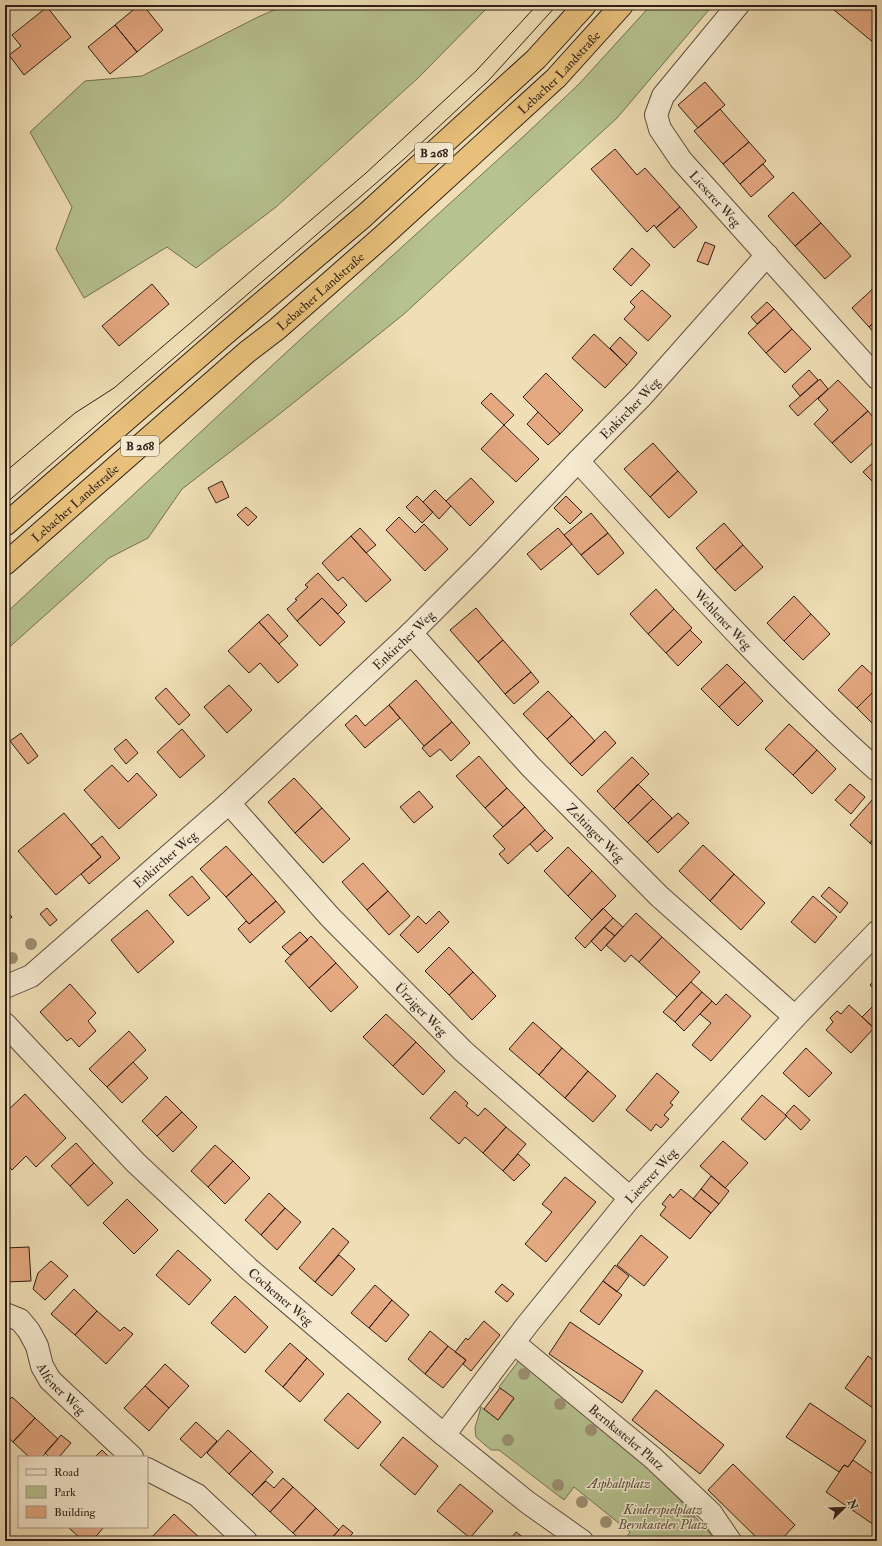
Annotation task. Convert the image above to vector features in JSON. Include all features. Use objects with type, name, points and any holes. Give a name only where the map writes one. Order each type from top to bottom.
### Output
[{"type":"highway","name":"Lebacher Landstraße","points":[[5,525],[225,334],[364,216],[536,59],[585,5]]},
{"type":"highway","name":"Lebacher Landstraße","points":[[5,564],[383,236],[556,78],[622,5]]},
{"type":"street","name":"Lieserer Weg","points":[[738,5],[663,96],[656,115],[660,129],[681,160],[877,378]]},
{"type":"street","name":"Enkircher Weg","points":[[5,987],[31,976],[229,803],[411,633],[481,563],[642,396],[767,255]]},
{"type":"street","name":"Wehlener Weg","points":[[578,461],[709,605],[835,732],[877,770]]},
{"type":"street","name":"Zeltinger Weg","points":[[411,633],[530,766],[631,868],[659,896],[795,1017]]},
{"type":"street","name":"Ürziger Weg","points":[[229,803],[330,917],[463,1051],[630,1198]]},
{"type":"street","name":"Lieserer Weg","points":[[444,1435],[514,1343],[630,1198],[795,1017],[877,932]]},
{"type":"street","name":"Cochemer Weg","points":[[5,1024],[136,1163],[250,1270],[444,1435],[527,1502],[582,1541]]},
{"type":"street","name":"Alfener Weg","points":[[5,1314],[20,1320],[29,1331],[37,1346],[42,1366],[50,1380],[131,1456]]},
{"type":"street","name":"Bernkasteler Platz","points":[[514,1343],[653,1458],[711,1513],[730,1541]]},
{"type":"street","points":[[148,1470],[197,1495],[246,1541]]},
{"type":"green space","points":[[285,5],[490,5],[418,78],[276,207],[196,268],[167,247],[84,298],[56,249],[72,207],[30,132],[85,81],[142,76],[256,18]]},
{"type":"green space","points":[[651,5],[713,5],[617,118],[404,314],[282,412],[182,489],[148,538],[109,558],[5,651],[5,614],[292,347],[525,135],[579,84]]},
{"type":"green space","points":[[520,1359],[662,1480],[717,1541],[624,1541],[630,1532],[574,1487],[564,1500],[499,1450],[491,1450],[476,1437],[475,1428],[481,1407],[498,1420],[514,1399],[499,1387]]},
{"type":"building","points":[[139,5],[143,5],[163,30],[137,52],[115,25]]},
{"type":"building","points":[[838,5],[877,5],[877,39],[874,43],[834,10]]},
{"type":"building","points":[[47,7],[71,37],[24,75],[9,55],[21,46],[12,35]]},
{"type":"building","points":[[115,25],[137,52],[110,74],[88,47]]},
{"type":"building","points":[[705,82],[725,105],[698,128],[678,105]]},
{"type":"building","points":[[720,109],[749,142],[723,164],[694,131]]},
{"type":"building","points":[[749,142],[766,161],[740,184],[723,164]]},
{"type":"building","points":[[615,149],[637,175],[645,168],[680,207],[656,228],[654,225],[647,232],[591,169]]},
{"type":"building","points":[[763,164],[774,177],[751,197],[740,184]]},
{"type":"building","points":[[793,192],[821,223],[795,246],[768,216]]},
{"type":"building","points":[[680,207],[697,227],[674,248],[656,228]]},
{"type":"building","points":[[821,223],[851,256],[825,279],[795,246]]},
{"type":"building","points":[[705,242],[715,246],[708,265],[697,261]]},
{"type":"building","points":[[632,248],[650,265],[631,286],[613,269]]},
{"type":"building","points":[[152,284],[169,304],[119,346],[102,326]]},
{"type":"building","points":[[877,285],[877,320],[869,327],[852,308]]},
{"type":"building","points":[[642,290],[671,316],[648,341],[624,319],[635,307],[630,302]]},
{"type":"building","points":[[767,302],[774,309],[757,324],[751,317]]},
{"type":"building","points":[[774,309],[792,329],[766,353],[748,333]]},
{"type":"building","points":[[877,320],[877,336],[869,327]]},
{"type":"building","points":[[792,329],[811,349],[785,373],[766,353]]},
{"type":"building","points":[[594,334],[627,365],[605,388],[572,358]]},
{"type":"building","points":[[620,337],[637,353],[627,365],[610,348]]},
{"type":"building","points":[[809,370],[818,380],[800,396],[792,386]]},
{"type":"building","points":[[546,373],[583,410],[560,434],[523,397]]},
{"type":"building","points":[[820,379],[828,389],[798,416],[789,406]]},
{"type":"building","points":[[838,380],[868,411],[832,443],[814,424],[828,410],[818,399]]},
{"type":"building","points":[[491,393],[514,415],[504,425],[481,403]]},
{"type":"building","points":[[868,411],[877,422],[877,439],[851,463],[832,443]]},
{"type":"building","points":[[538,412],[560,434],[548,445],[527,424]]},
{"type":"building","points":[[504,425],[539,459],[516,482],[481,449]]},
{"type":"building","points":[[653,443],[678,471],[650,497],[624,469]]},
{"type":"building","points":[[877,459],[877,478],[873,482],[863,472]]},
{"type":"building","points":[[678,471],[697,492],[669,518],[650,497]]},
{"type":"building","points":[[471,478],[494,502],[470,526],[446,501]]},
{"type":"building","points":[[222,481],[229,497],[216,503],[208,488]]},
{"type":"building","points":[[435,490],[451,506],[439,519],[423,502]]},
{"type":"building","points":[[417,496],[433,512],[422,523],[406,507]]},
{"type":"building","points":[[566,496],[582,512],[570,524],[554,508]]},
{"type":"building","points":[[246,507],[257,517],[248,526],[237,515]]},
{"type":"building","points":[[591,513],[608,533],[581,555],[564,535]]},
{"type":"building","points":[[399,517],[415,533],[424,524],[448,549],[425,571],[386,530]]},
{"type":"building","points":[[724,523],[743,545],[715,570],[696,548]]},
{"type":"building","points":[[360,528],[376,545],[366,553],[351,536]]},
{"type":"building","points":[[558,528],[572,544],[541,570],[527,554]]},
{"type":"building","points":[[608,533],[624,553],[598,575],[581,555]]},
{"type":"building","points":[[351,536],[391,580],[366,602],[343,577],[338,581],[322,563]]},
{"type":"building","points":[[743,545],[763,567],[735,591],[715,570]]},
{"type":"building","points":[[318,573],[347,605],[338,614],[322,598],[297,621],[287,609],[308,587],[305,585]]},
{"type":"building","points":[[656,589],[674,609],[648,634],[630,614]]},
{"type":"building","points":[[794,596],[811,614],[784,641],[767,623]]},
{"type":"building","points":[[322,598],[345,622],[320,646],[297,621]]},
{"type":"building","points":[[476,608],[503,640],[478,662],[450,630]]},
{"type":"building","points":[[674,609],[692,628],[666,653],[648,634]]},
{"type":"building","points":[[268,614],[288,636],[279,644],[259,622]]},
{"type":"building","points":[[811,614],[830,634],[803,660],[784,641]]},
{"type":"building","points":[[259,622],[298,665],[278,683],[260,663],[249,673],[228,651]]},
{"type":"building","points":[[690,630],[702,642],[678,666],[666,653]]},
{"type":"building","points":[[503,640],[531,672],[505,694],[478,662]]},
{"type":"building","points":[[727,664],[745,682],[719,707],[701,689]]},
{"type":"building","points":[[862,665],[877,679],[877,688],[857,708],[838,690]]},
{"type":"building","points":[[531,672],[539,682],[514,704],[505,694]]},
{"type":"building","points":[[416,680],[452,722],[424,746],[389,705]]},
{"type":"building","points":[[745,682],[763,701],[738,726],[719,707]]},
{"type":"building","points":[[229,685],[252,710],[227,733],[204,707]]},
{"type":"building","points":[[166,688],[190,715],[179,725],[155,698]]},
{"type":"building","points":[[877,688],[877,726],[876,727],[857,708]]},
{"type":"building","points":[[548,691],[572,716],[547,739],[523,714]]},
{"type":"building","points":[[389,705],[400,718],[365,748],[345,725],[356,715],[365,726]]},
{"type":"building","points":[[572,716],[595,741],[570,764],[547,739]]},
{"type":"building","points":[[452,722],[470,743],[451,761],[440,749],[430,757],[422,748]]},
{"type":"building","points":[[789,724],[817,750],[793,775],[765,749]]},
{"type":"building","points":[[182,729],[205,756],[180,778],[157,752]]},
{"type":"building","points":[[605,731],[616,743],[582,776],[570,764]]},
{"type":"building","points":[[21,733],[38,756],[28,764],[10,741]]},
{"type":"building","points":[[126,739],[138,753],[126,764],[114,749]]},
{"type":"building","points":[[817,750],[836,769],[812,794],[793,775]]},
{"type":"building","points":[[479,756],[507,788],[485,808],[456,776]]},
{"type":"building","points":[[632,757],[649,774],[614,809],[597,791]]},
{"type":"building","points":[[112,765],[128,782],[137,773],[157,795],[119,829],[84,790]]},
{"type":"building","points":[[294,778],[322,808],[295,833],[268,802]]},
{"type":"building","points":[[638,784],[653,799],[628,823],[614,809]]},
{"type":"building","points":[[850,784],[865,797],[851,814],[835,800]]},
{"type":"building","points":[[507,788],[525,807],[503,827],[485,808]]},
{"type":"building","points":[[419,791],[433,807],[414,823],[400,807]]},
{"type":"building","points":[[653,799],[672,818],[647,842],[628,823]]},
{"type":"building","points":[[872,800],[877,805],[877,835],[870,843],[850,825]]},
{"type":"building","points":[[525,807],[545,830],[508,864],[499,854],[505,849],[493,836]]},
{"type":"building","points":[[322,808],[350,839],[323,863],[295,833]]},
{"type":"building","points":[[64,813],[101,857],[56,895],[18,851]]},
{"type":"building","points":[[678,813],[689,823],[658,853],[647,842]]},
{"type":"building","points":[[545,830],[553,838],[537,852],[530,844]]},
{"type":"building","points":[[877,835],[877,849],[870,843]]},
{"type":"building","points":[[102,836],[120,858],[89,884],[81,874],[101,857],[91,845]]},
{"type":"building","points":[[703,845],[734,874],[710,901],[679,871]]},
{"type":"building","points":[[226,846],[252,874],[226,897],[200,869]]},
{"type":"building","points":[[568,847],[592,871],[568,896],[544,871]]},
{"type":"building","points":[[363,863],[388,891],[367,910],[342,882]]},
{"type":"building","points":[[592,871],[616,896],[592,920],[568,896]]},
{"type":"building","points":[[252,874],[276,901],[249,924],[226,897]]},
{"type":"building","points":[[734,874],[765,903],[741,930],[710,901]]},
{"type":"building","points":[[192,876],[210,898],[188,916],[169,895]]},
{"type":"building","points":[[829,887],[848,903],[840,913],[821,896]]},
{"type":"building","points":[[388,891],[410,916],[389,935],[367,910]]},
{"type":"building","points":[[813,896],[837,917],[815,943],[791,922]]},
{"type":"building","points":[[276,901],[285,912],[250,943],[238,929],[246,921],[249,924]]},
{"type":"building","points":[[47,908],[57,920],[50,926],[40,914]]},
{"type":"building","points":[[603,908],[613,918],[585,948],[575,938]]},
{"type":"building","points":[[5,909],[12,917],[5,923]]},
{"type":"building","points":[[147,910],[174,942],[138,973],[111,940]]},
{"type":"building","points":[[439,911],[449,922],[418,953],[400,935],[418,916],[426,924]]},
{"type":"building","points":[[636,913],[662,937],[639,962],[631,955],[625,962],[606,945]]},
{"type":"building","points":[[613,918],[623,927],[615,936],[604,927]]},
{"type":"building","points":[[604,927],[615,936],[601,951],[591,941]]},
{"type":"building","points":[[300,932],[308,940],[290,955],[282,947]]},
{"type":"building","points":[[311,936],[336,963],[309,988],[285,961]]},
{"type":"building","points":[[662,937],[700,972],[677,997],[639,962]]},
{"type":"building","points":[[449,947],[473,972],[449,995],[425,971]]},
{"type":"building","points":[[336,963],[358,987],[331,1012],[309,988]]},
{"type":"building","points":[[473,972],[496,996],[472,1020],[449,995]]},
{"type":"building","points":[[877,977],[877,992],[870,985]]},
{"type":"building","points":[[691,982],[702,992],[675,1022],[663,1012]]},
{"type":"building","points":[[70,984],[96,1013],[88,1021],[96,1031],[79,1047],[71,1038],[67,1041],[40,1012]]},
{"type":"building","points":[[702,992],[712,1001],[684,1031],[675,1022]]},
{"type":"building","points":[[726,994],[751,1016],[711,1061],[692,1045],[711,1023],[700,1014],[712,1001],[716,1005]]},
{"type":"building","points":[[877,1001],[877,1012],[872,1007]]},
{"type":"building","points":[[849,1005],[874,1028],[851,1053],[826,1030],[833,1022],[830,1018],[837,1011],[841,1014]]},
{"type":"building","points":[[872,1007],[877,1012],[877,1031],[862,1017]]},
{"type":"building","points":[[386,1014],[416,1042],[393,1066],[363,1037]]},
{"type":"building","points":[[533,1022],[562,1048],[539,1075],[509,1049]]},
{"type":"building","points":[[129,1031],[146,1050],[107,1087],[89,1069]]},
{"type":"building","points":[[416,1042],[445,1071],[423,1095],[393,1066]]},
{"type":"building","points":[[562,1048],[588,1071],[565,1098],[539,1075]]},
{"type":"building","points":[[806,1048],[832,1073],[809,1097],[783,1073]]},
{"type":"building","points":[[133,1062],[148,1078],[122,1103],[107,1087]]},
{"type":"building","points":[[5,1069],[10,1075],[5,1080]]},
{"type":"building","points":[[588,1071],[616,1096],[593,1122],[565,1098]]},
{"type":"building","points":[[657,1073],[679,1092],[670,1103],[673,1105],[664,1115],[669,1119],[661,1128],[656,1124],[651,1131],[626,1110]]},
{"type":"building","points":[[455,1091],[468,1103],[466,1106],[478,1116],[485,1108],[506,1127],[483,1153],[465,1137],[459,1144],[430,1118]]},
{"type":"building","points":[[25,1094],[66,1138],[36,1167],[26,1156],[12,1170],[5,1162],[5,1113]]},
{"type":"building","points":[[762,1095],[787,1116],[765,1140],[741,1119]]},
{"type":"building","points":[[166,1096],[182,1112],[157,1136],[142,1121]]},
{"type":"building","points":[[794,1105],[810,1120],[801,1130],[785,1115]]},
{"type":"building","points":[[182,1112],[197,1127],[173,1152],[157,1136]]},
{"type":"building","points":[[506,1127],[526,1144],[503,1171],[483,1153]]},
{"type":"building","points":[[723,1141],[748,1163],[725,1188],[700,1166]]},
{"type":"building","points":[[76,1143],[94,1163],[70,1186],[51,1166]]},
{"type":"building","points":[[215,1145],[233,1161],[208,1187],[191,1171]]},
{"type":"building","points":[[518,1154],[530,1165],[514,1181],[503,1171]]},
{"type":"building","points":[[233,1161],[250,1178],[225,1204],[208,1187]]},
{"type":"building","points":[[94,1163],[113,1183],[88,1206],[70,1186]]},
{"type":"building","points":[[711,1176],[729,1191],[719,1204],[701,1189]]},
{"type":"building","points":[[565,1177],[596,1202],[546,1262],[525,1244],[552,1212],[542,1204]]},
{"type":"building","points":[[681,1189],[711,1213],[690,1239],[660,1215],[666,1207],[662,1204],[670,1194],[673,1198]]},
{"type":"building","points":[[701,1189],[719,1204],[711,1213],[693,1199]]},
{"type":"building","points":[[269,1193],[285,1208],[261,1235],[245,1220]]},
{"type":"building","points":[[127,1199],[158,1230],[134,1254],[103,1223]]},
{"type":"building","points":[[285,1208],[301,1222],[277,1250],[261,1235]]},
{"type":"building","points":[[333,1228],[349,1242],[315,1282],[299,1268]]},
{"type":"building","points":[[641,1235],[668,1257],[644,1286],[617,1265]]},
{"type":"building","points":[[29,1247],[31,1281],[5,1282],[5,1248]]},
{"type":"building","points":[[178,1250],[211,1280],[189,1305],[156,1275]]},
{"type":"building","points":[[339,1255],[355,1269],[332,1296],[315,1282]]},
{"type":"building","points":[[51,1261],[68,1276],[45,1300],[33,1289],[38,1273]]},
{"type":"building","points":[[615,1265],[629,1276],[617,1292],[603,1281]]},
{"type":"building","points":[[603,1281],[622,1295],[599,1325],[580,1311]]},
{"type":"building","points":[[502,1284],[514,1294],[507,1302],[495,1292]]},
{"type":"building","points":[[375,1285],[392,1300],[369,1328],[351,1313]]},
{"type":"building","points":[[74,1289],[97,1311],[75,1335],[51,1314]]},
{"type":"building","points":[[235,1296],[268,1327],[245,1353],[211,1323]]},
{"type":"building","points":[[392,1300],[409,1315],[386,1342],[369,1328]]},
{"type":"building","points":[[97,1311],[120,1331],[124,1327],[133,1334],[106,1364],[75,1335]]},
{"type":"building","points":[[484,1321],[500,1335],[471,1371],[463,1364],[466,1360],[455,1352],[466,1338],[468,1340]]},
{"type":"building","points":[[570,1322],[643,1371],[622,1403],[549,1354]]},
{"type":"building","points":[[430,1331],[448,1346],[425,1374],[408,1359]]},
{"type":"building","points":[[290,1343],[307,1358],[283,1387],[265,1371]]},
{"type":"building","points":[[448,1346],[466,1360],[443,1388],[425,1374]]},
{"type":"building","points":[[868,1356],[877,1363],[877,1411],[845,1388]]},
{"type":"building","points":[[307,1358],[324,1374],[300,1402],[283,1387]]},
{"type":"building","points":[[165,1364],[189,1386],[169,1408],[145,1386]]},
{"type":"building","points":[[145,1386],[169,1408],[149,1431],[124,1408]]},
{"type":"building","points":[[500,1388],[514,1398],[498,1420],[484,1409]]},
{"type":"building","points":[[656,1390],[724,1445],[700,1474],[632,1420]]},
{"type":"building","points":[[348,1393],[381,1422],[358,1449],[324,1420]]},
{"type":"building","points":[[12,1397],[35,1418],[13,1442],[5,1435],[5,1404]]},
{"type":"building","points":[[810,1403],[866,1441],[848,1467],[844,1465],[839,1472],[786,1437]]},
{"type":"building","points":[[35,1418],[58,1439],[43,1456],[28,1456],[13,1442]]},
{"type":"building","points":[[196,1422],[217,1441],[201,1458],[180,1439]]},
{"type":"building","points":[[228,1430],[251,1451],[229,1474],[207,1453]]},
{"type":"building","points":[[61,1435],[71,1443],[60,1456],[48,1456],[45,1453]]},
{"type":"building","points":[[403,1437],[438,1466],[415,1495],[380,1465]]},
{"type":"building","points":[[102,1450],[108,1456],[96,1456]]},
{"type":"building","points":[[251,1451],[273,1472],[252,1495],[229,1474]]},
{"type":"building","points":[[853,1460],[877,1477],[877,1527],[826,1492],[844,1465],[848,1467]]},
{"type":"building","points":[[733,1464],[795,1525],[780,1541],[760,1541],[708,1490]]},
{"type":"building","points":[[283,1478],[293,1487],[270,1512],[252,1495],[266,1481],[274,1488]]},
{"type":"building","points":[[460,1484],[493,1511],[470,1538],[437,1511]]},
{"type":"building","points":[[293,1487],[316,1508],[293,1533],[270,1512]]},
{"type":"building","points":[[316,1508],[339,1530],[329,1541],[302,1541],[293,1533]]},
{"type":"building","points":[[174,1514],[203,1541],[148,1541]]},
{"type":"building","points":[[343,1525],[353,1533],[347,1539],[349,1541],[329,1541]]},
{"type":"building","points":[[69,1528],[103,1528],[92,1541],[83,1541]]},
{"type":"building","points":[[516,1532],[528,1541],[509,1541]]},
{"type":"tram line","points":[[5,472],[75,413],[114,388],[366,173],[476,71],[537,5]]},
{"type":"tram line","points":[[5,504],[404,159],[489,80],[557,5]]},
{"type":"park label","name":"Asphaltplatz","points":[[619,1483]]},
{"type":"park label","name":"Kinderspielplatz Bernkasteler Platz","points":[[663,1516]]}]
